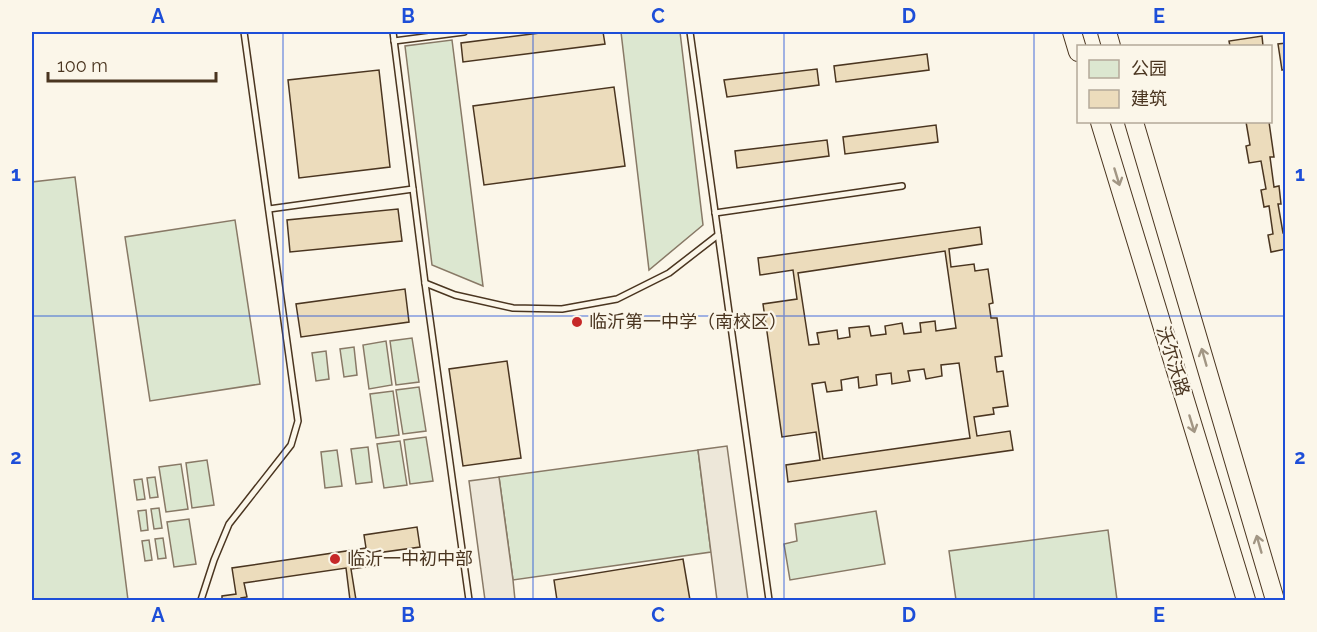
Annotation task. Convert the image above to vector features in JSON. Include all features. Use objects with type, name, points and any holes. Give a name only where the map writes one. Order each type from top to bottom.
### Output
[{"type":"highway","points":[[1072,32],[1077,49]]},
{"type":"highway","name":"沃尔沃路","points":[[1100,123],[1246,600]]},
{"type":"highway","name":"沃尔沃路","points":[[1134,123],[1275,600]]},
{"type":"lane","points":[[201,600],[229,524],[291,445],[298,422],[244,32]]},
{"type":"lane","points":[[393,32],[469,600]]},
{"type":"lane","points":[[394,41],[464,32]]},
{"type":"lane","points":[[690,32],[769,600]]},
{"type":"lane","points":[[715,213],[902,186]]},
{"type":"lane","points":[[269,209],[413,189]]},
{"type":"lane","points":[[425,283],[455,295],[513,308],[562,309],[616,299],[669,273],[718,235]]},
{"type":"green space","points":[[621,32],[680,32],[703,225],[649,270]]},
{"type":"green space","points":[[452,40],[483,286],[432,265],[405,46]]},
{"type":"green space","points":[[75,177],[128,600],[32,600],[32,182]]},
{"type":"green space","points":[[235,220],[260,384],[150,401],[125,237]]},
{"type":"green space","points":[[412,338],[419,382],[396,385],[390,341]]},
{"type":"green space","points":[[386,341],[392,385],[369,389],[363,345]]},
{"type":"green space","points":[[354,347],[357,375],[344,377],[340,349]]},
{"type":"green space","points":[[326,351],[329,379],[316,381],[312,353]]},
{"type":"green space","points":[[419,387],[426,431],[403,434],[396,390]]},
{"type":"green space","points":[[393,391],[399,435],[376,438],[370,394]]},
{"type":"green space","points":[[426,437],[433,481],[410,484],[404,440]]},
{"type":"green space","points":[[400,441],[407,485],[384,488],[377,444]]},
{"type":"green space","points":[[368,447],[372,482],[356,484],[351,449]]},
{"type":"green space","points":[[337,450],[342,486],[325,488],[321,452]]},
{"type":"green space","points":[[698,450],[711,552],[513,580],[499,477]]},
{"type":"green space","points":[[207,460],[214,505],[192,508],[186,463]]},
{"type":"green space","points":[[181,464],[188,509],[166,512],[159,467]]},
{"type":"green space","points":[[155,477],[158,497],[150,498],[147,478]]},
{"type":"green space","points":[[142,479],[145,499],[137,500],[134,480]]},
{"type":"green space","points":[[159,508],[162,528],[154,529],[151,509]]},
{"type":"green space","points":[[146,510],[148,530],[141,531],[138,511]]},
{"type":"green space","points":[[876,511],[885,564],[790,580],[784,544],[797,541],[795,524]]},
{"type":"green space","points":[[189,519],[196,564],[174,567],[167,522]]},
{"type":"green space","points":[[1108,530],[1117,600],[956,600],[949,551]]},
{"type":"green space","points":[[163,538],[166,558],[158,559],[155,539]]},
{"type":"green space","points":[[149,540],[152,560],[145,561],[142,541]]},
{"type":"shaded area","points":[[727,446],[748,600],[717,600],[698,450]]},
{"type":"shaded area","points":[[499,477],[515,600],[485,600],[469,481]]},
{"type":"building","points":[[548,32],[603,32],[605,44],[463,62],[461,43]]},
{"type":"building","points":[[1262,36],[1263,45],[1230,45],[1229,41]]},
{"type":"building","points":[[1286,43],[1286,69],[1282,70],[1278,44]]},
{"type":"building","points":[[927,54],[929,70],[836,82],[834,66]]},
{"type":"building","points":[[817,69],[819,85],[727,97],[724,80]]},
{"type":"building","points":[[379,70],[390,167],[299,178],[288,80]]},
{"type":"building","points":[[614,87],[625,166],[484,185],[473,106]]},
{"type":"building","points":[[1246,123],[1269,123],[1274,157],[1270,157],[1274,187],[1279,186],[1281,204],[1278,204],[1283,233],[1286,233],[1286,249],[1271,252],[1268,235],[1273,234],[1269,206],[1264,207],[1261,190],[1266,189],[1261,161],[1249,163],[1246,146],[1250,145]]},
{"type":"building","points":[[936,125],[938,142],[845,154],[843,137]]},
{"type":"building","points":[[827,140],[829,156],[737,168],[735,151]]},
{"type":"building","points":[[398,209],[402,241],[290,252],[287,220]]},
{"type":"building","points":[[980,227],[982,244],[949,249],[951,267],[974,264],[975,271],[988,269],[993,303],[989,304],[991,318],[997,318],[1002,356],[995,357],[997,372],[1003,371],[1008,406],[993,408],[994,414],[974,417],[977,436],[1010,431],[1013,450],[788,482],[786,465],[820,460],[816,432],[782,437],[763,304],[797,299],[793,270],[760,275],[758,258]],"holes":[[[945,251],[956,328],[936,331],[935,321],[920,323],[921,332],[904,334],[902,323],[885,326],[886,334],[871,336],[869,326],[849,328],[850,337],[838,339],[837,330],[817,333],[819,344],[809,345],[798,273]],[[959,363],[970,438],[823,459],[812,384],[825,382],[827,392],[842,390],[841,380],[858,377],[859,388],[877,385],[876,375],[891,373],[892,384],[910,381],[908,371],[924,369],[926,379],[942,376],[941,365]]]},
{"type":"building","points":[[405,289],[409,322],[301,337],[296,304]]},
{"type":"building","points":[[507,361],[521,458],[463,466],[449,369]]},
{"type":"building","name":"临沂一中初中部","points":[[417,527],[420,547],[377,553],[378,565],[351,569],[356,600],[350,600],[346,568],[244,583],[247,597],[241,600],[222,600],[222,596],[236,594],[232,568],[366,548],[364,535]]},
{"type":"building","points":[[683,559],[690,600],[557,600],[554,580]]},
{"type":"place","name":"临沂第一中学（南校区）","points":[[577,322]]},
{"type":"place","name":"临沂一中初中部","points":[[335,559]]}]
